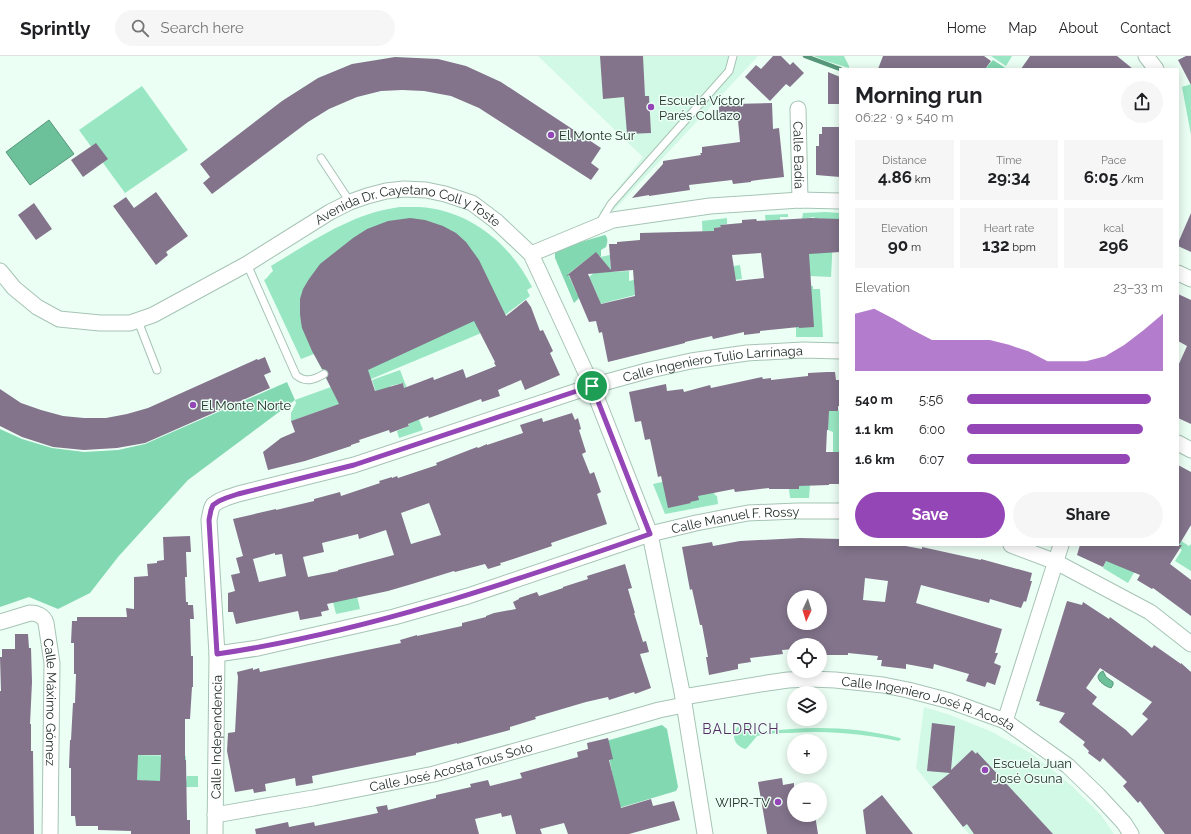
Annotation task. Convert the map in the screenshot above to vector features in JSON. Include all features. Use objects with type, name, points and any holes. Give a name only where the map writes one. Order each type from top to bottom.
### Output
[{"type":"street","points":[[1146,56],[1155,68]]},
{"type":"street","name":"Calle Badía","points":[[798,109],[800,200]]},
{"type":"street","name":"Avenida Dr. Cayetano Coll y Toste","points":[[0,271],[14,288],[37,307],[59,319],[100,323],[130,323],[153,315],[247,264],[330,212],[350,202],[386,192],[404,189],[426,190],[445,194],[472,203],[496,221],[531,254]]},
{"type":"street","points":[[705,834],[683,701],[650,534],[592,386],[531,254],[613,220],[710,206],[800,200],[839,201]]},
{"type":"street","points":[[1179,273],[1191,279]]},
{"type":"street","name":"Calle Ingeniero Tulio Larrínaga","points":[[209,520],[213,505],[226,498],[354,465],[592,386],[650,370],[691,361],[747,354],[803,350],[839,351]]},
{"type":"street","points":[[1179,444],[1191,450]]},
{"type":"street","name":"Calle Manuel F. Rossy","points":[[217,654],[258,648],[394,617],[468,596],[650,534],[696,522],[748,513],[839,511]]},
{"type":"street","name":"Calle Independencia","points":[[209,520],[217,654],[215,834]]},
{"type":"street","points":[[1015,546],[1056,562],[1150,612],[1191,644]]},
{"type":"street","points":[[1005,721],[1061,546]]},
{"type":"street","name":"Calle Máximo Gómez","points":[[0,622],[30,613],[38,614],[45,620],[46,623],[52,663],[50,834]]},
{"type":"street","name":"Calle Ingeniero José R. Acosta","points":[[683,701],[744,686],[788,680],[810,679],[883,685],[950,701],[1005,721],[1068,766],[1124,822],[1132,834]]},
{"type":"street","name":"Calle José Acosta Tous Soto","points":[[215,815],[313,798],[434,774],[659,710],[683,701]]},
{"type":"lane","points":[[597,227],[611,204],[729,71],[733,56]]},
{"type":"lane","points":[[321,158],[350,202]]},
{"type":"lane","points":[[247,264],[296,375],[306,380],[314,379],[324,374]]},
{"type":"lane","points":[[138,321],[157,370]]},
{"type":"shaded area","name":"Escuela Víctor Parés Collazo","points":[[538,56],[758,56],[614,210],[599,213],[643,157]]},
{"type":"shaded area","points":[[814,56],[844,56],[849,68],[826,61]]},
{"type":"shaded area","points":[[991,56],[1012,56],[1006,66]]},
{"type":"shaded area","points":[[993,60],[1005,68],[986,68]]},
{"type":"shaded area","points":[[1191,84],[1191,135],[1182,87]]},
{"type":"shaded area","points":[[142,86],[188,150],[125,193],[79,130]]},
{"type":"shaded area","points":[[49,120],[74,154],[30,185],[6,152]]},
{"type":"shaded area","points":[[400,207],[437,209],[471,222],[486,232],[500,243],[523,271],[532,287],[527,290],[530,296],[479,334],[352,387],[350,405],[334,406],[291,421],[291,413],[296,403],[295,400],[331,387],[314,354],[301,359],[264,280],[273,271],[271,266],[317,238],[349,222],[382,210]]},
{"type":"shaded area","points":[[803,213],[839,213],[839,219],[834,219],[831,277],[810,276],[797,248],[824,249],[822,218],[815,219],[814,217],[802,219]]},
{"type":"shaded area","points":[[788,214],[788,217],[780,217],[780,220],[811,286],[813,286],[813,289],[820,289],[823,337],[796,337],[793,298],[770,269],[765,215]]},
{"type":"shaded area","points":[[727,218],[727,224],[714,228],[718,263],[734,271],[734,266],[740,265],[742,279],[707,283],[704,265],[702,221]]},
{"type":"shaded area","points":[[605,235],[607,242],[606,247],[601,250],[601,256],[600,257],[595,253],[568,274],[577,294],[580,297],[574,303],[555,258],[555,253],[567,246]]},
{"type":"shaded area","points":[[610,255],[611,272],[629,271],[629,281],[634,280],[635,295],[596,305],[598,297],[589,277],[605,264],[600,257]]},
{"type":"shaded area","points":[[400,370],[423,430],[399,438],[397,431],[409,426],[407,396],[403,383],[390,386],[393,397],[379,402],[372,380]]},
{"type":"shaded area","points":[[287,382],[295,400],[188,480],[118,557],[90,593],[58,609],[29,597],[0,607],[0,429],[22,439],[52,448],[84,452],[118,450],[145,444]]},
{"type":"shaded area","points":[[827,411],[839,411],[839,452],[833,452],[833,432],[828,430]]},
{"type":"shaded area","points":[[704,473],[715,495],[717,496],[718,504],[665,514],[653,484]]},
{"type":"shaded area","points":[[810,485],[809,498],[790,498],[789,489],[799,489],[799,486]]},
{"type":"shaded area","points":[[1179,540],[1189,546],[1191,544],[1191,571],[1175,561],[1182,550],[1176,546],[1179,546]]},
{"type":"shaded area","points":[[1113,546],[1146,552],[1128,583],[1103,568]]},
{"type":"shaded area","points":[[357,596],[360,609],[336,614],[333,602]]},
{"type":"shaded area","points":[[1103,671],[1106,677],[1113,682],[1111,688],[1102,683],[1098,678],[1100,673]]},
{"type":"shaded area","name":"Escuela Juan José Osuna","points":[[924,707],[950,715],[990,731],[1029,752],[1072,786],[1101,815],[1114,834],[969,834],[916,768]]},
{"type":"shaded area","points":[[662,725],[667,729],[678,787],[676,791],[619,808],[606,741]]},
{"type":"shaded area","points":[[740,725],[750,725],[751,733],[789,729],[826,728],[863,731],[901,739],[899,741],[872,736],[832,732],[774,733],[757,736],[745,749],[738,745],[734,735]]},
{"type":"shaded area","points":[[131,755],[186,756],[186,760],[162,760],[186,782],[187,776],[198,776],[198,787],[144,787],[144,780],[137,780],[137,773],[134,773]]},
{"type":"building","points":[[600,56],[643,56],[645,96],[649,96],[651,133],[627,134],[624,97],[603,99]]},
{"type":"building","points":[[773,56],[781,56],[790,65],[793,62],[804,73],[790,87],[786,84],[770,101],[745,77],[756,65],[761,69]]},
{"type":"building","points":[[883,56],[984,56],[991,61],[986,68],[878,68]]},
{"type":"building","points":[[1030,56],[1117,56],[1132,68],[1022,68]]},
{"type":"building","points":[[1186,56],[1191,56],[1191,85],[1178,60]]},
{"type":"building","name":"El Monte Sur","points":[[395,57],[438,59],[466,66],[501,82],[601,148],[591,163],[599,169],[591,180],[479,108],[451,96],[424,91],[402,90],[381,91],[357,97],[329,109],[308,122],[212,194],[203,183],[210,177],[200,164],[282,101],[318,78],[352,64]]},
{"type":"building","points":[[828,72],[839,77],[839,104],[828,104]]},
{"type":"building","points":[[772,103],[773,129],[779,128],[784,177],[733,184],[732,180],[689,185],[690,190],[632,198],[663,164],[663,161],[701,155],[700,153],[702,153],[702,147],[740,142],[738,120],[719,119],[719,104]]},
{"type":"building","points":[[822,127],[839,127],[839,177],[816,175],[816,146],[819,146],[819,134],[822,134]]},
{"type":"building","points":[[96,143],[108,159],[83,177],[71,160]]},
{"type":"building","points":[[156,192],[188,236],[166,252],[168,255],[156,265],[113,206],[126,197],[134,208]]},
{"type":"building","points":[[34,203],[52,229],[36,240],[18,215]]},
{"type":"building","points":[[1191,213],[1191,252],[1179,246],[1179,241]]},
{"type":"building","points":[[410,218],[425,220],[443,226],[456,233],[466,242],[479,260],[506,316],[526,300],[531,307],[540,331],[543,330],[553,351],[550,353],[560,375],[525,390],[521,380],[498,390],[500,396],[482,402],[481,399],[429,418],[428,416],[408,424],[409,426],[390,433],[389,430],[359,440],[360,442],[351,446],[305,461],[268,470],[263,452],[281,438],[295,432],[291,421],[339,404],[326,378],[328,376],[328,372],[322,369],[302,328],[300,299],[303,289],[320,264],[367,229],[388,221]],"holes":[[[474,321],[495,362],[494,363],[496,366],[466,378],[463,369],[434,380],[433,377],[404,388],[403,383],[375,391],[368,370]]]},
{"type":"building","points":[[811,218],[839,219],[839,252],[809,254],[814,327],[760,331],[760,333],[744,335],[744,332],[713,339],[712,336],[608,362],[602,332],[599,333],[596,321],[589,322],[569,275],[566,276],[596,252],[611,270],[609,244],[640,240],[640,233],[714,231],[714,228],[721,227],[720,225],[742,223],[742,220],[756,219],[757,221]],"holes":[[[761,253],[764,278],[736,281],[732,255]],[[633,270],[635,296],[601,304],[588,274]]]},
{"type":"building","points":[[1179,294],[1191,300],[1191,424],[1179,418],[1179,364],[1187,346],[1179,342]]},
{"type":"building","name":"El Monte Norte","points":[[265,357],[271,372],[264,375],[270,388],[145,443],[117,448],[84,450],[53,447],[22,437],[0,426],[0,389],[21,403],[41,410],[63,416],[106,418],[148,408],[257,359],[258,360]]},
{"type":"building","points":[[835,372],[836,380],[839,380],[839,406],[838,411],[829,411],[826,452],[839,452],[839,484],[799,486],[799,489],[769,488],[735,492],[734,489],[698,496],[699,500],[668,508],[661,476],[658,477],[650,439],[645,440],[641,421],[635,422],[629,392],[666,384],[667,391],[683,389],[684,392],[710,385],[711,388],[762,377],[763,379],[771,378],[771,380],[808,376],[808,373]]},
{"type":"building","points":[[572,413],[575,420],[578,418],[581,429],[579,430],[586,452],[582,454],[590,474],[594,472],[601,492],[597,494],[607,524],[551,543],[552,546],[500,563],[501,565],[488,569],[485,564],[454,571],[388,591],[327,604],[329,610],[321,612],[322,616],[300,620],[298,611],[236,624],[233,612],[228,612],[228,593],[235,591],[231,575],[240,573],[236,558],[243,556],[233,519],[314,501],[314,499],[340,492],[341,496],[380,483],[379,481],[397,476],[398,478],[437,465],[436,463],[477,447],[478,448],[523,433],[520,425],[542,418],[543,422]],"holes":[[[429,503],[441,535],[411,544],[401,513]],[[386,530],[394,555],[338,571],[308,577],[303,557],[324,552],[322,543],[358,534],[359,539]],[[275,553],[275,555],[282,554],[286,576],[259,582],[253,559]]]},
{"type":"building","points":[[1179,466],[1191,472],[1191,525],[1179,545]]},
{"type":"building","points":[[190,536],[191,552],[186,552],[187,577],[185,577],[186,602],[188,602],[188,605],[193,605],[194,619],[190,619],[191,656],[193,656],[193,687],[190,719],[185,719],[185,760],[187,820],[190,820],[190,834],[131,834],[131,831],[98,830],[98,826],[76,826],[75,816],[71,816],[71,768],[69,768],[76,674],[74,674],[74,643],[71,643],[72,621],[77,621],[77,617],[127,617],[126,608],[134,609],[134,577],[148,576],[147,564],[157,563],[157,561],[164,560],[163,537]],"holes":[[[138,755],[161,755],[160,781],[137,780]]]},
{"type":"building","points":[[800,538],[839,539],[839,546],[906,546],[922,549],[922,547],[981,559],[1032,573],[1030,581],[1032,581],[1026,602],[1024,601],[1021,608],[990,599],[989,603],[921,585],[916,603],[1002,629],[995,653],[998,653],[994,663],[1001,666],[995,685],[987,682],[985,687],[966,681],[969,674],[934,664],[933,669],[906,664],[906,669],[881,666],[882,660],[877,660],[878,656],[848,653],[848,655],[827,655],[827,638],[787,638],[787,650],[782,650],[783,654],[750,658],[751,662],[738,664],[738,669],[709,675],[706,657],[708,657],[702,625],[700,625],[692,589],[690,590],[682,547],[712,542],[713,546],[740,541]],"holes":[[[865,578],[888,581],[885,602],[863,600]]]},
{"type":"building","points":[[1182,545],[1170,564],[1191,580],[1191,616],[1153,588],[1152,589],[1137,580],[1140,575],[1106,561],[1103,567],[1077,555],[1080,546]]},
{"type":"building","points":[[625,564],[632,588],[628,589],[634,613],[643,642],[646,641],[649,652],[640,654],[651,688],[635,694],[634,692],[609,700],[608,697],[586,702],[535,717],[536,719],[510,727],[510,730],[416,753],[416,755],[312,776],[313,783],[296,786],[295,778],[265,784],[266,791],[254,793],[253,789],[235,792],[227,751],[228,733],[235,732],[237,672],[259,668],[260,672],[401,643],[400,640],[462,626],[462,623],[486,617],[494,613],[516,609],[513,602],[519,598],[537,592],[539,596],[588,579],[587,576]]},
{"type":"building","points":[[1067,601],[1082,605],[1083,602],[1109,619],[1110,617],[1152,648],[1154,645],[1181,663],[1191,672],[1191,834],[1165,834],[1140,801],[1138,803],[1123,786],[1127,782],[1103,758],[1100,762],[1088,753],[1089,751],[1083,745],[1085,742],[1059,722],[1065,713],[1039,705],[1040,702],[1036,701]],"holes":[[[1100,668],[1152,702],[1142,714],[1148,719],[1132,736],[1092,704],[1097,697],[1086,688]]]},
{"type":"building","points":[[15,634],[28,634],[29,648],[31,648],[32,682],[30,724],[31,751],[33,751],[34,834],[0,834],[0,657],[2,657],[2,649],[15,649]]},
{"type":"building","points":[[932,723],[955,726],[951,770],[972,750],[976,754],[977,752],[1053,834],[974,834],[967,824],[963,827],[932,787],[950,773],[927,771]]},
{"type":"building","points":[[608,738],[613,759],[609,760],[621,808],[651,799],[653,806],[674,801],[680,820],[629,834],[568,834],[564,823],[540,829],[542,834],[516,834],[511,815],[502,817],[501,813],[475,819],[479,834],[256,834],[255,829],[288,822],[289,827],[314,822],[315,826],[378,813],[376,807],[387,805],[388,810],[436,798],[436,795],[471,787],[470,784],[488,780],[490,786],[522,778],[520,773],[578,757],[577,752],[588,749],[587,743]]},
{"type":"building","name":"WIPR-TV","points":[[782,778],[783,785],[787,784],[787,822],[816,822],[818,834],[767,834],[758,782]]},
{"type":"building","points":[[882,795],[913,834],[866,834],[863,810]]},
{"type":"waterway","points":[[805,56],[839,69]]},
{"type":"place","name":"Escuela Víctor Parés Collazo","points":[[651,107]]},
{"type":"place","name":"El Monte Sur","points":[[551,135]]},
{"type":"place","name":"El Monte Norte","points":[[193,405]]},
{"type":"place","name":"Escuela Juan José Osuna","points":[[985,770]]},
{"type":"place","name":"WIPR-TV","points":[[778,802]]},
{"type":"district","name":"BALDRICH","points":[[741,729]]},
{"type":"route","points":[[592,386],[650,534],[468,596],[394,617],[258,648],[217,654],[209,520],[213,505],[219,501],[238,494],[354,465],[592,386]]}]
